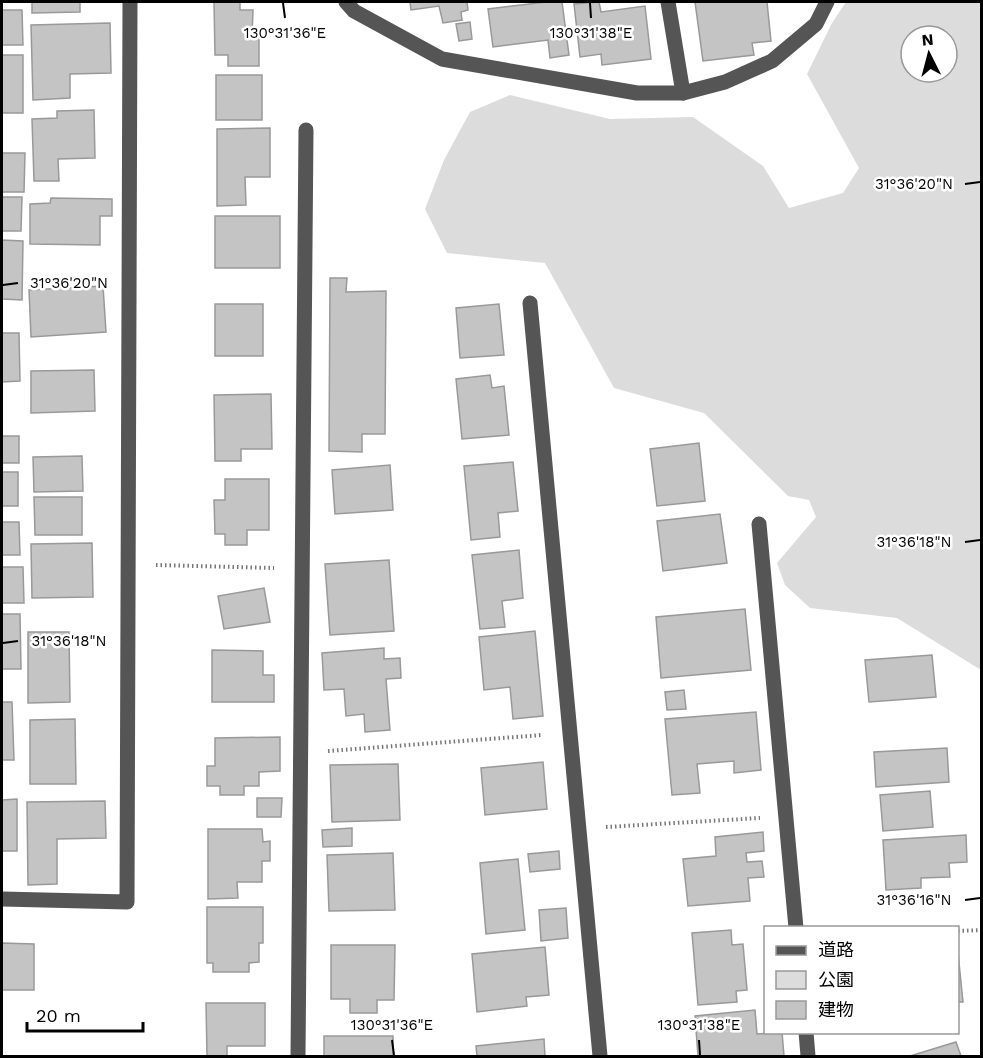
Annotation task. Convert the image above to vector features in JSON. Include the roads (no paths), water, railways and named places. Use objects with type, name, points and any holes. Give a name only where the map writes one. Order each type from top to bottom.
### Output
[{"type":"street","points":[[2,899],[127,902],[130,2]]},
{"type":"street","points":[[346,2],[354,11],[442,59],[637,93],[683,93],[725,82],[772,61],[816,24],[827,2]]},
{"type":"street","points":[[668,2],[683,93]]},
{"type":"street","points":[[298,1056],[306,130]]},
{"type":"street","points":[[530,303],[600,1056]]},
{"type":"street","points":[[759,524],[796,926]]},
{"type":"street","points":[[806,1034],[808,1056]]}]
